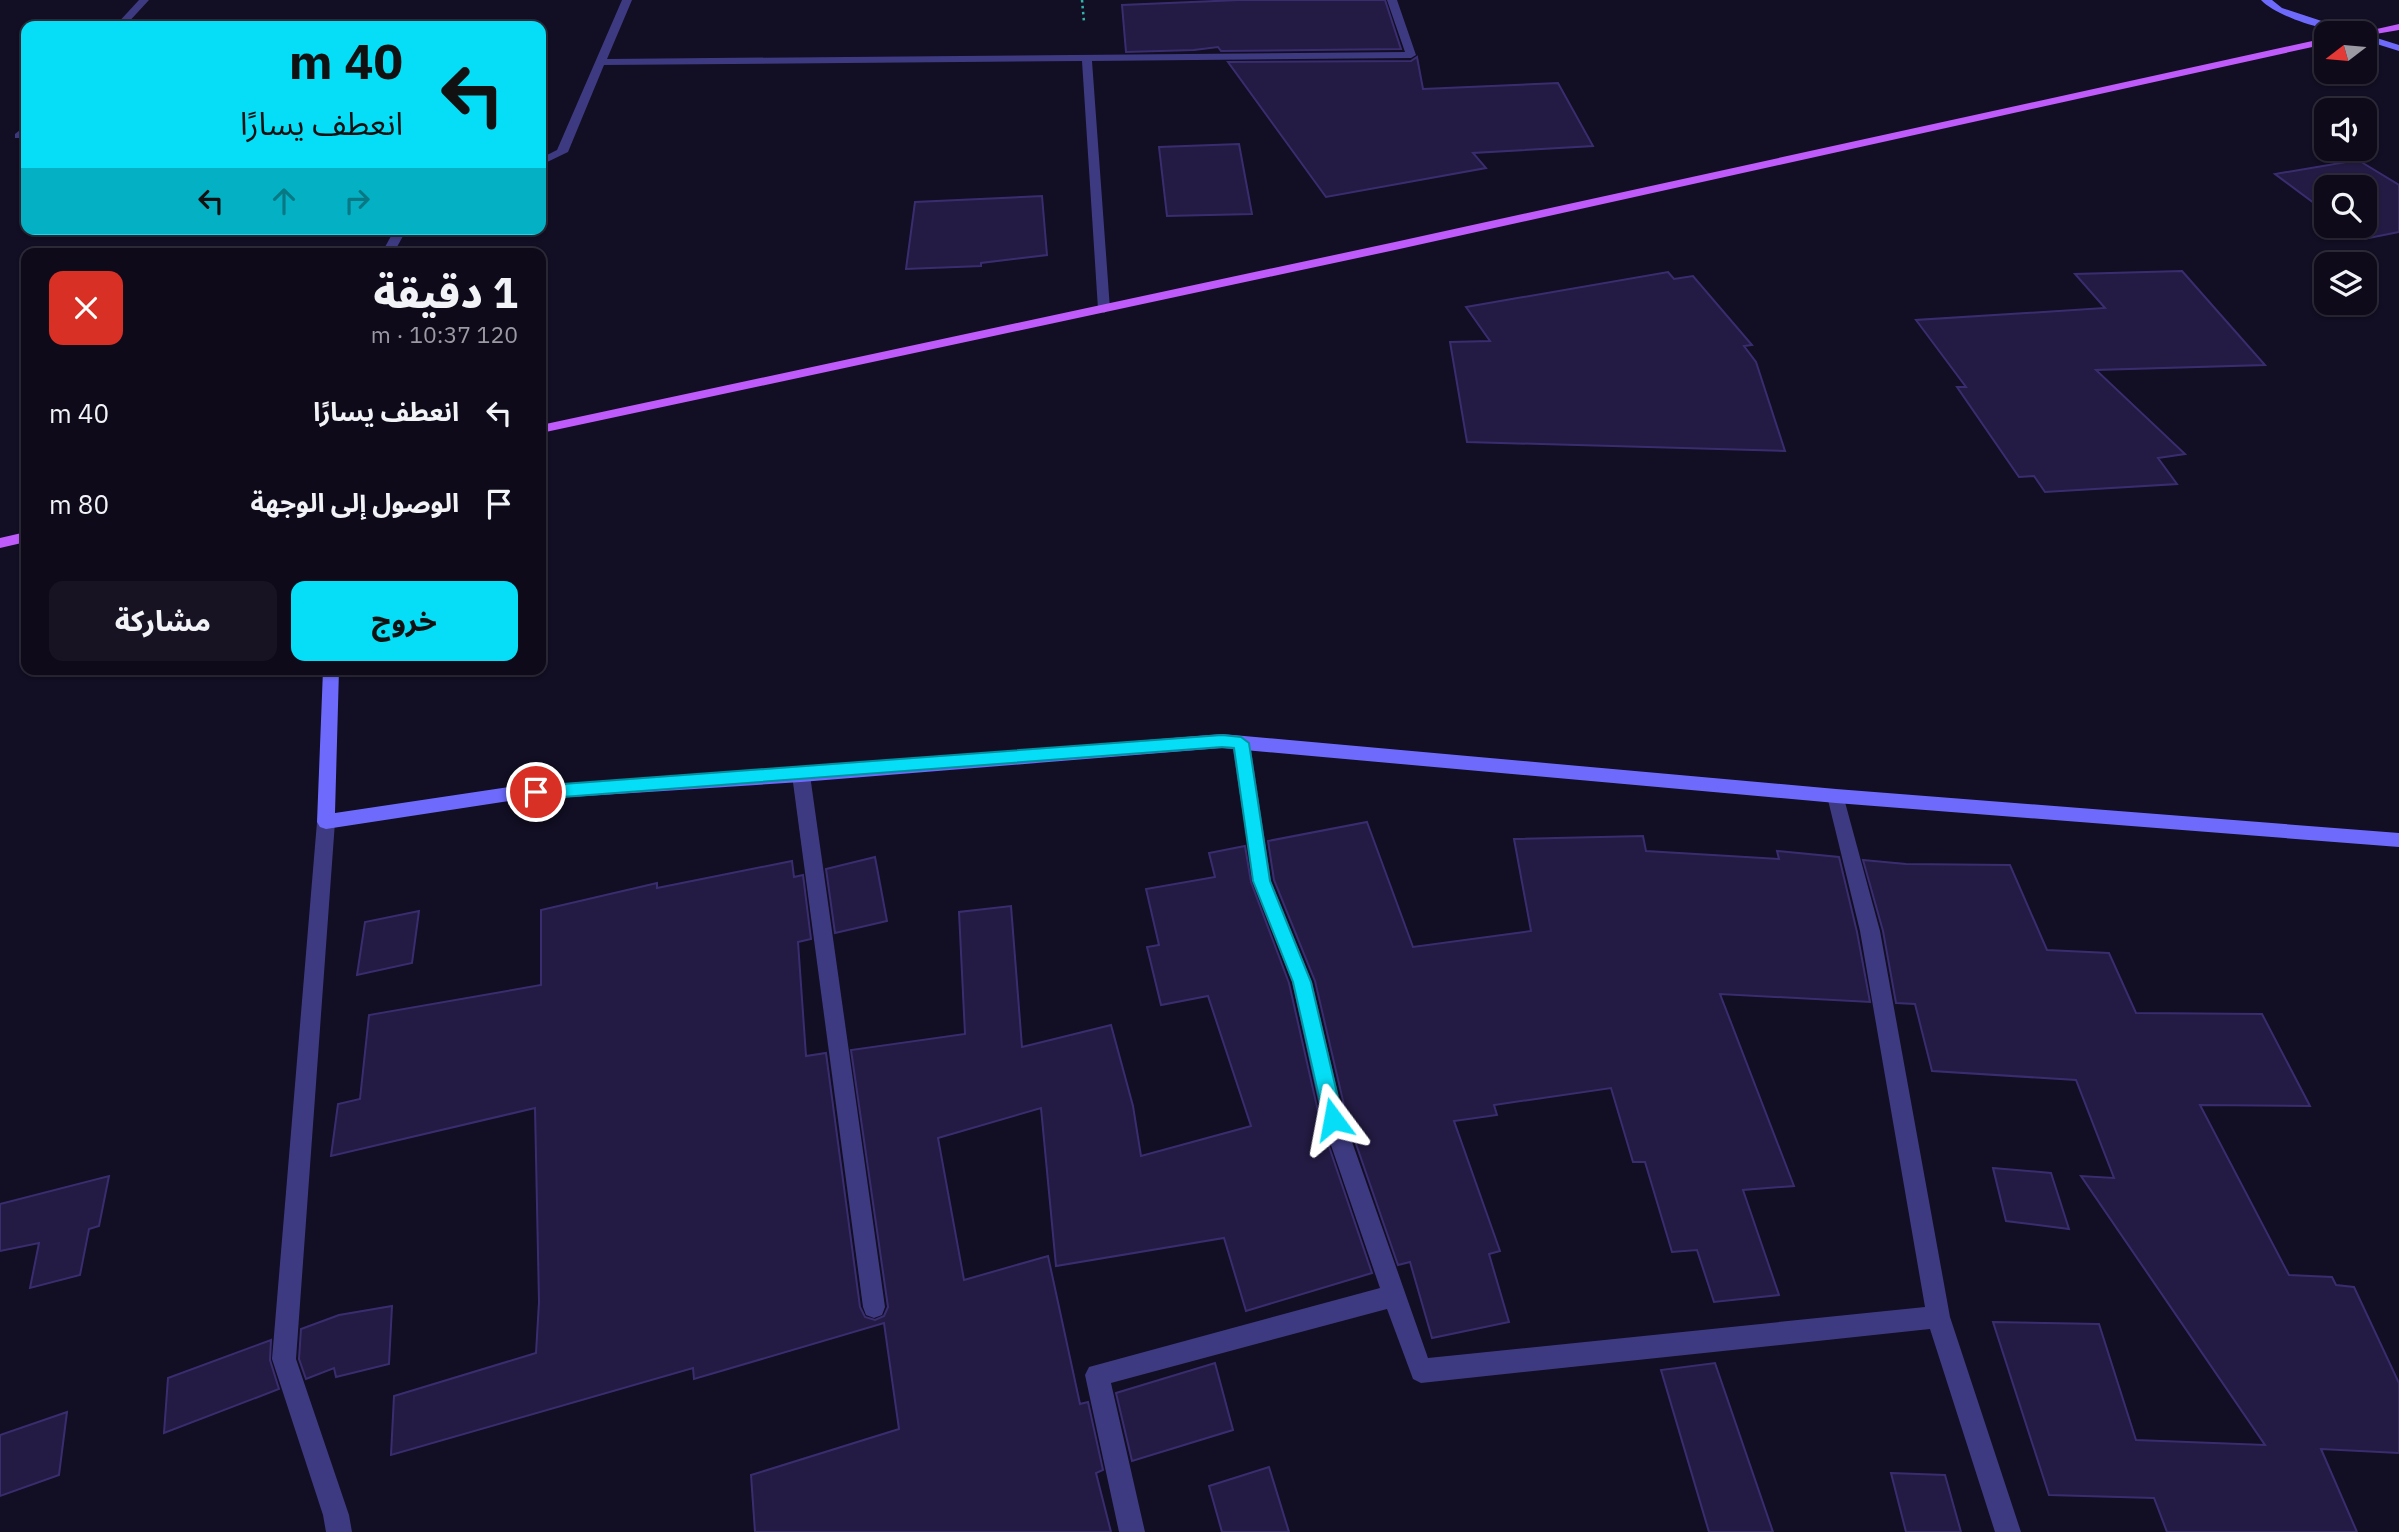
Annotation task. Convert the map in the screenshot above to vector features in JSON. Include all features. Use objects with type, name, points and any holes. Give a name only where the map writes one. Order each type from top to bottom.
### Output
[{"type":"main road","points":[[2377,32],[2399,27]]},
{"type":"main road","points":[[546,428],[1104,309],[2314,44]]},
{"type":"main road","points":[[0,543],[21,538]]},
{"type":"street","points":[[125,21],[144,0]]},
{"type":"street","points":[[546,160],[562,152],[627,0]]},
{"type":"street","points":[[601,62],[1411,55],[1392,0]]},
{"type":"street","points":[[2266,0],[2278,10],[2314,21]]},
{"type":"street","points":[[2377,40],[2399,48]]},
{"type":"street","points":[[1087,58],[1104,309]]},
{"type":"street","points":[[331,675],[326,822],[284,1359],[336,1515],[338,1532]]},
{"type":"street","points":[[326,822],[509,794],[801,775],[1222,741],[1836,796],[2399,840]]},
{"type":"street","points":[[1241,743],[1262,881],[1302,982],[1333,1119],[1421,1371],[1938,1317]]},
{"type":"street","points":[[801,775],[874,1307]]},
{"type":"street","points":[[1836,796],[1870,932],[1938,1317],[2008,1532]]},
{"type":"street","points":[[1132,1532],[1097,1375],[1394,1296]]},
{"type":"building","points":[[1239,0],[1385,0],[1401,49],[1221,51],[1218,47],[1126,52],[1122,5]]},
{"type":"building","points":[[1417,57],[1423,89],[1558,83],[1593,146],[1473,153],[1486,168],[1326,197],[1228,62],[1411,61]]},
{"type":"building","points":[[1239,144],[1252,214],[1167,216],[1159,147]]},
{"type":"building","points":[[2360,161],[2399,185],[2399,232],[2377,236],[2377,175],[2314,175],[2314,203],[2275,174]]},
{"type":"building","points":[[1042,196],[1047,255],[981,263],[981,266],[906,269],[915,202]]},
{"type":"building","points":[[2182,271],[2265,365],[2096,370],[2185,454],[2158,458],[2177,484],[2045,492],[2034,476],[2019,477],[1957,387],[1966,387],[1916,320],[2105,308],[2075,274]]},
{"type":"building","points":[[1668,272],[1674,279],[1693,276],[1752,345],[1744,346],[1756,362],[1785,451],[1467,442],[1450,342],[1490,341],[1466,307]]},
{"type":"building","points":[[1367,822],[1413,947],[1531,931],[1514,839],[1643,836],[1646,851],[1779,859],[1777,851],[1839,857],[1870,1002],[1720,994],[1794,1186],[1743,1190],[1779,1295],[1714,1302],[1697,1250],[1672,1252],[1645,1162],[1633,1162],[1611,1088],[1494,1105],[1497,1115],[1454,1121],[1500,1251],[1489,1254],[1509,1322],[1432,1338],[1410,1262],[1398,1265],[1347,1118],[1315,981],[1274,880],[1268,841]]},
{"type":"building","points":[[1245,846],[1251,882],[1289,983],[1320,1120],[1372,1273],[1246,1311],[1224,1238],[1056,1266],[1041,1108],[938,1138],[964,1280],[1048,1256],[1080,1404],[1088,1402],[1103,1470],[1096,1473],[1111,1532],[755,1532],[751,1475],[899,1429],[884,1323],[694,1379],[693,1368],[391,1455],[394,1396],[536,1353],[539,1302],[535,1108],[331,1156],[338,1104],[360,1099],[369,1015],[541,985],[541,910],[657,883],[657,888],[792,861],[794,877],[803,875],[811,939],[798,942],[806,1056],[826,1053],[860,1307],[865,1317],[875,1320],[884,1316],[888,1307],[851,1050],[965,1034],[959,912],[1011,906],[1022,1047],[1111,1025],[1133,1106],[1141,1156],[1251,1126],[1208,996],[1161,1005],[1147,947],[1159,945],[1146,889],[1215,877],[1209,853]]},
{"type":"building","points":[[875,857],[887,921],[835,933],[826,869]]},
{"type":"building","points":[[1863,860],[1906,864],[2010,865],[2047,950],[2109,953],[2136,1013],[2262,1014],[2310,1106],[2200,1105],[2289,1275],[2332,1277],[2336,1285],[2354,1287],[2399,1383],[2399,1453],[2321,1449],[2357,1532],[2167,1532],[2154,1498],[2049,1495],[1993,1322],[2099,1324],[2136,1440],[2265,1445],[2081,1176],[2114,1178],[2076,1080],[1932,1071],[1915,1004],[1896,1003],[1883,931]]},
{"type":"building","points":[[419,911],[412,963],[357,975],[365,922]]},
{"type":"building","points":[[1993,1168],[2051,1173],[2069,1229],[2006,1221]]},
{"type":"building","points":[[109,1176],[99,1226],[89,1229],[80,1275],[30,1288],[39,1243],[0,1251],[0,1204]]},
{"type":"building","points":[[392,1306],[389,1364],[336,1377],[334,1368],[306,1379],[299,1359],[301,1329],[339,1315]]},
{"type":"building","points":[[271,1340],[270,1360],[279,1389],[164,1433],[168,1378]]},
{"type":"building","points":[[1215,1363],[1233,1430],[1132,1461],[1116,1393]]},
{"type":"building","points":[[1715,1363],[1773,1532],[1709,1532],[1661,1370]]},
{"type":"building","points":[[67,1412],[59,1475],[0,1496],[0,1435]]},
{"type":"building","points":[[1269,1467],[1289,1532],[1222,1532],[1209,1486]]},
{"type":"building","points":[[1891,1473],[1945,1475],[1961,1532],[1906,1532]]},
{"type":"route","points":[[536,792],[801,775],[1222,741],[1241,743],[1262,881],[1302,982],[1333,1119]]}]
